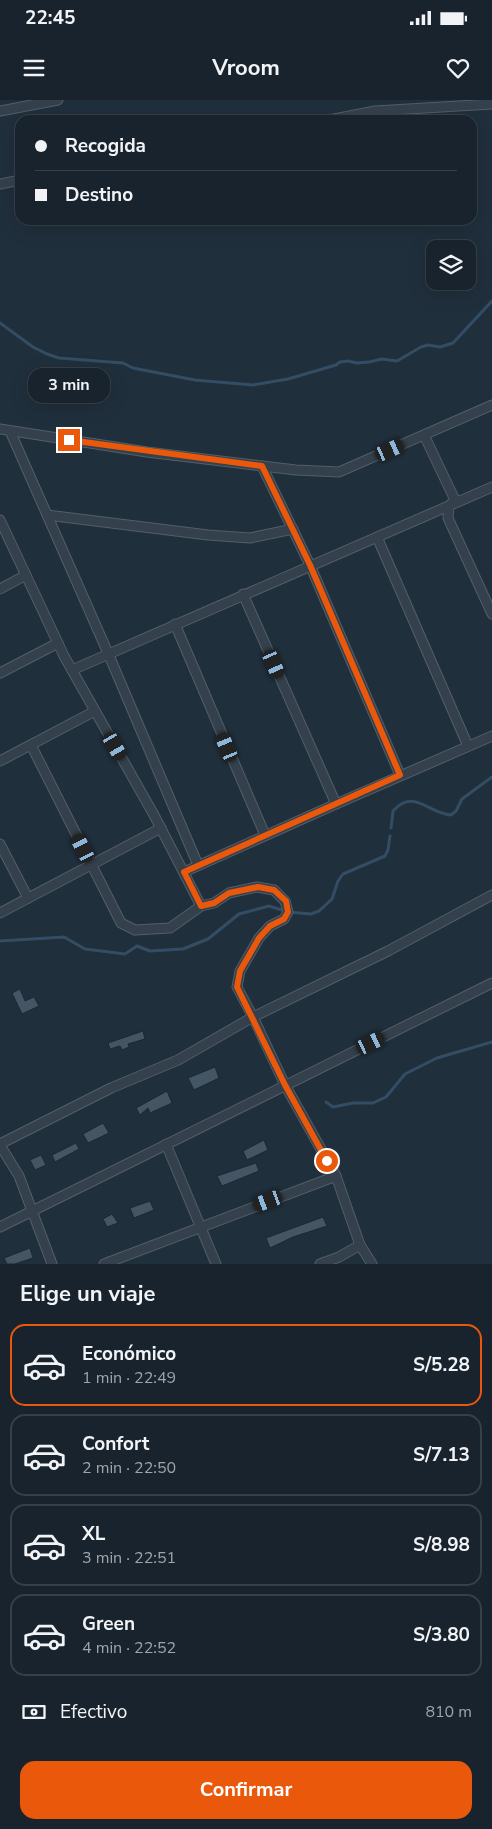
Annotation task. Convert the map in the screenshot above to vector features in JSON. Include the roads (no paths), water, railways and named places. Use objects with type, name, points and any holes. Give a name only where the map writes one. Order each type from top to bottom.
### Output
[{"type":"street","points":[[0,111],[58,100]]},
{"type":"street","points":[[355,115],[375,111],[492,104]]},
{"type":"street","points":[[0,184],[15,181]]},
{"type":"street","points":[[0,429],[148,452],[296,470],[339,472],[492,405]]},
{"type":"street","points":[[10,431],[198,865]]},
{"type":"street","points":[[424,435],[454,500],[449,506],[448,518],[488,594],[492,614]]},
{"type":"street","points":[[262,466],[310,565],[400,775]]},
{"type":"street","points":[[72,670],[492,487]]},
{"type":"street","points":[[46,515],[208,535],[250,538],[293,529]]},
{"type":"street","points":[[0,520],[72,670],[161,828],[201,906]]},
{"type":"street","points":[[377,537],[468,746]]},
{"type":"street","points":[[0,589],[26,575]]},
{"type":"street","points":[[243,594],[336,804]]},
{"type":"street","points":[[175,624],[265,835]]},
{"type":"street","points":[[0,673],[58,643]]},
{"type":"street","points":[[0,761],[95,711]]},
{"type":"street","points":[[184,872],[492,736]]},
{"type":"street","points":[[31,745],[121,923],[135,930],[170,928],[201,906],[214,903],[229,893],[258,887],[274,890],[286,901],[288,912],[284,919],[270,926],[259,938],[240,971],[237,987],[285,1085],[336,1176],[360,1245],[372,1264]]},
{"type":"street","points":[[0,913],[161,828]]},
{"type":"street","points":[[0,844],[28,898]]},
{"type":"street","points":[[52,1264],[19,1176],[0,1145],[111,1088],[178,1060],[253,1017],[388,951],[492,895]]},
{"type":"street","points":[[0,1227],[492,983]]},
{"type":"street","points":[[166,1144],[216,1264]]},
{"type":"street","points":[[104,1264],[336,1176]]},
{"type":"street","points":[[320,1264],[360,1245]]},
{"type":"waterway","points":[[0,323],[33,347],[59,358],[123,363],[133,368],[195,380],[253,385],[288,379],[336,365],[340,362],[357,363],[382,359],[397,361],[421,347],[428,345],[440,347],[453,343],[492,301]]},
{"type":"waterway","points":[[391,828],[393,811],[401,804],[414,802],[451,815],[456,811],[462,799],[492,777]]},
{"type":"waterway","points":[[0,941],[64,937],[85,949],[125,954],[137,946],[150,951],[183,949],[208,939],[239,914],[269,906],[288,912],[311,914],[319,911],[332,899],[338,881],[343,874],[385,856],[390,836]]},
{"type":"waterway","points":[[326,1102],[333,1107],[353,1103],[373,1103],[386,1097],[405,1074],[437,1058],[492,1042]]}]
